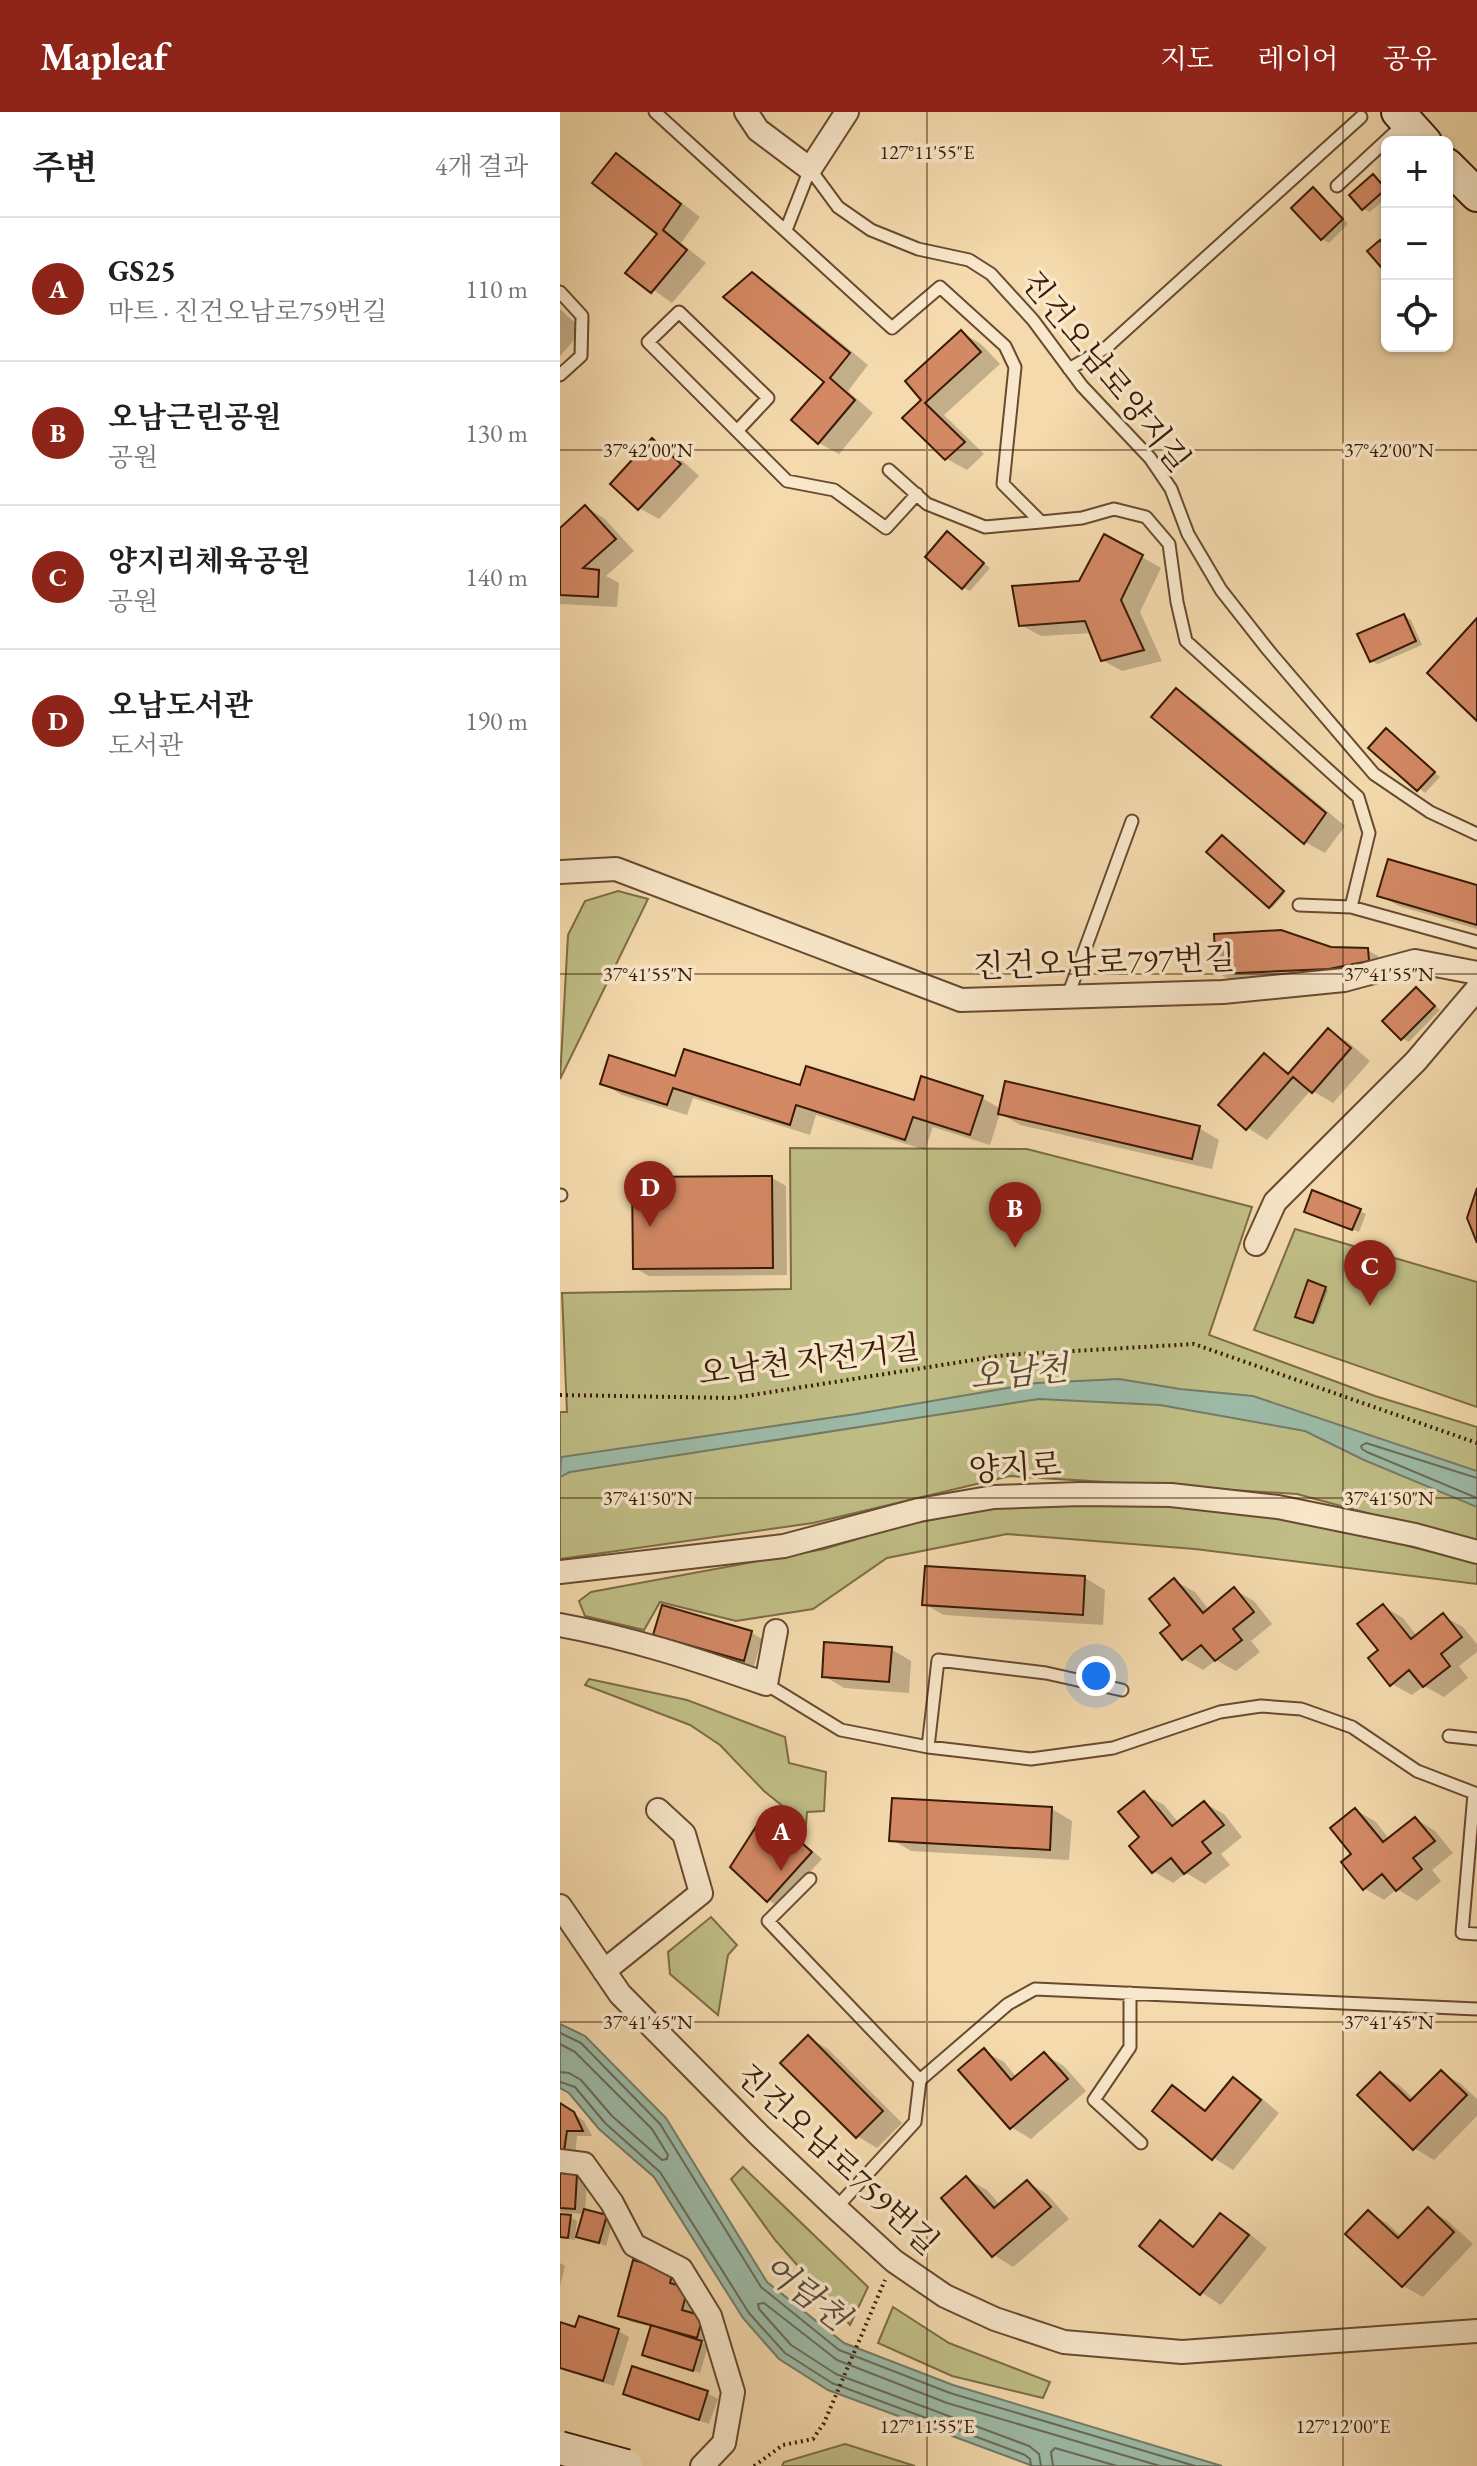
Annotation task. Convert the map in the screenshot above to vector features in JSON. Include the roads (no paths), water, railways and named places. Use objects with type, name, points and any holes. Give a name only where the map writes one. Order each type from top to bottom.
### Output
[{"type":"main road","points":[[1453,171],[1477,195]]},
{"type":"main road","points":[[560,2448],[626,2466]]},
{"type":"street","points":[[746,112],[758,130],[810,169],[847,112]]},
{"type":"street","name":"진건오남로797번길","points":[[560,872],[616,869],[961,1000],[1223,992],[1344,980],[1415,961],[1477,973]]},
{"type":"street","points":[[1256,1244],[1275,1202],[1416,1061],[1477,989]]},
{"type":"street","name":"양지로","points":[[560,1572],[784,1546],[919,1510],[994,1497],[1080,1494],[1171,1495],[1278,1507],[1415,1535],[1477,1552]]},
{"type":"street","points":[[560,1625],[609,1634],[675,1652],[766,1684],[776,1631]]},
{"type":"street","points":[[604,1971],[701,1893],[684,1834],[658,1810]]},
{"type":"street","name":"진건오남로759번길","points":[[560,1906],[620,1994],[759,2135],[894,2261],[945,2296],[995,2319],[1064,2342],[1182,2352],[1477,2331]]},
{"type":"street","points":[[560,2161],[584,2164],[612,2203],[634,2245],[681,2269],[710,2316],[733,2392],[724,2443],[702,2466]]},
{"type":"lane","points":[[655,112],[892,328],[940,287],[1005,346],[1015,367],[1003,484],[1041,522]]},
{"type":"lane","points":[[1069,369],[1107,347],[1361,117]]},
{"type":"lane","points":[[1337,186],[1410,125]]},
{"type":"lane","points":[[786,230],[810,169]]},
{"type":"lane","name":"진건오남로양지길","points":[[810,169],[838,207],[871,230],[918,249],[969,260],[991,274],[1033,320],[1082,386],[1150,458],[1171,489],[1188,534],[1221,590],[1374,774],[1430,812],[1477,834]]},
{"type":"lane","points":[[560,292],[582,316],[581,356],[560,375]]},
{"type":"lane","points":[[737,431],[768,398],[679,312],[648,342],[737,431],[787,481],[834,490],[886,528],[917,494]]},
{"type":"lane","points":[[889,470],[927,504],[985,527],[1082,518],[1114,509],[1146,517],[1169,544],[1186,641],[1358,797],[1369,833],[1351,907]]},
{"type":"lane","points":[[1067,998],[1132,821]]},
{"type":"lane","points":[[1299,905],[1351,907],[1477,942]]},
{"type":"lane","points":[[928,1747],[938,1660],[1046,1673],[1122,1690]]},
{"type":"lane","points":[[766,1684],[841,1730],[928,1747],[1031,1759],[1113,1748],[1220,1712],[1261,1706],[1301,1709],[1352,1727],[1417,1771],[1476,1794],[1462,1933],[1477,1934]]},
{"type":"lane","points":[[1449,1736],[1477,1739]]},
{"type":"lane","points":[[810,1879],[768,1921],[920,2080]]},
{"type":"lane","points":[[836,2208],[915,2122],[920,2080],[1008,2004],[1035,1989],[1477,2009]]},
{"type":"lane","points":[[1130,1993],[1130,2047],[1094,2100],[1141,2143]]},
{"type":"water","points":[[1119,1379],[1253,1396],[1477,1471],[1477,1507],[1364,1460],[1305,1431],[1160,1405],[1039,1399],[570,1472],[560,1477],[561,1457],[856,1414],[1037,1383]]},
{"type":"water","points":[[560,2024],[585,2036],[666,2118],[767,2282],[844,2343],[953,2385],[1222,2466],[1033,2466],[828,2390],[779,2359],[743,2318],[654,2177],[599,2129],[569,2093],[560,2088]]},
{"type":"place","name":"오남도서관","points":[[650,1227]]},
{"type":"place","name":"오남근린공원","points":[[1015,1248]]},
{"type":"place","name":"양지리체육공원","points":[[1370,1306]]},
{"type":"place","name":"GS25","points":[[781,1871]]},
{"type":"water label","name":"오남천","points":[[1019,1372]]},
{"type":"water label","name":"어람천","points":[[806,2292]]}]
